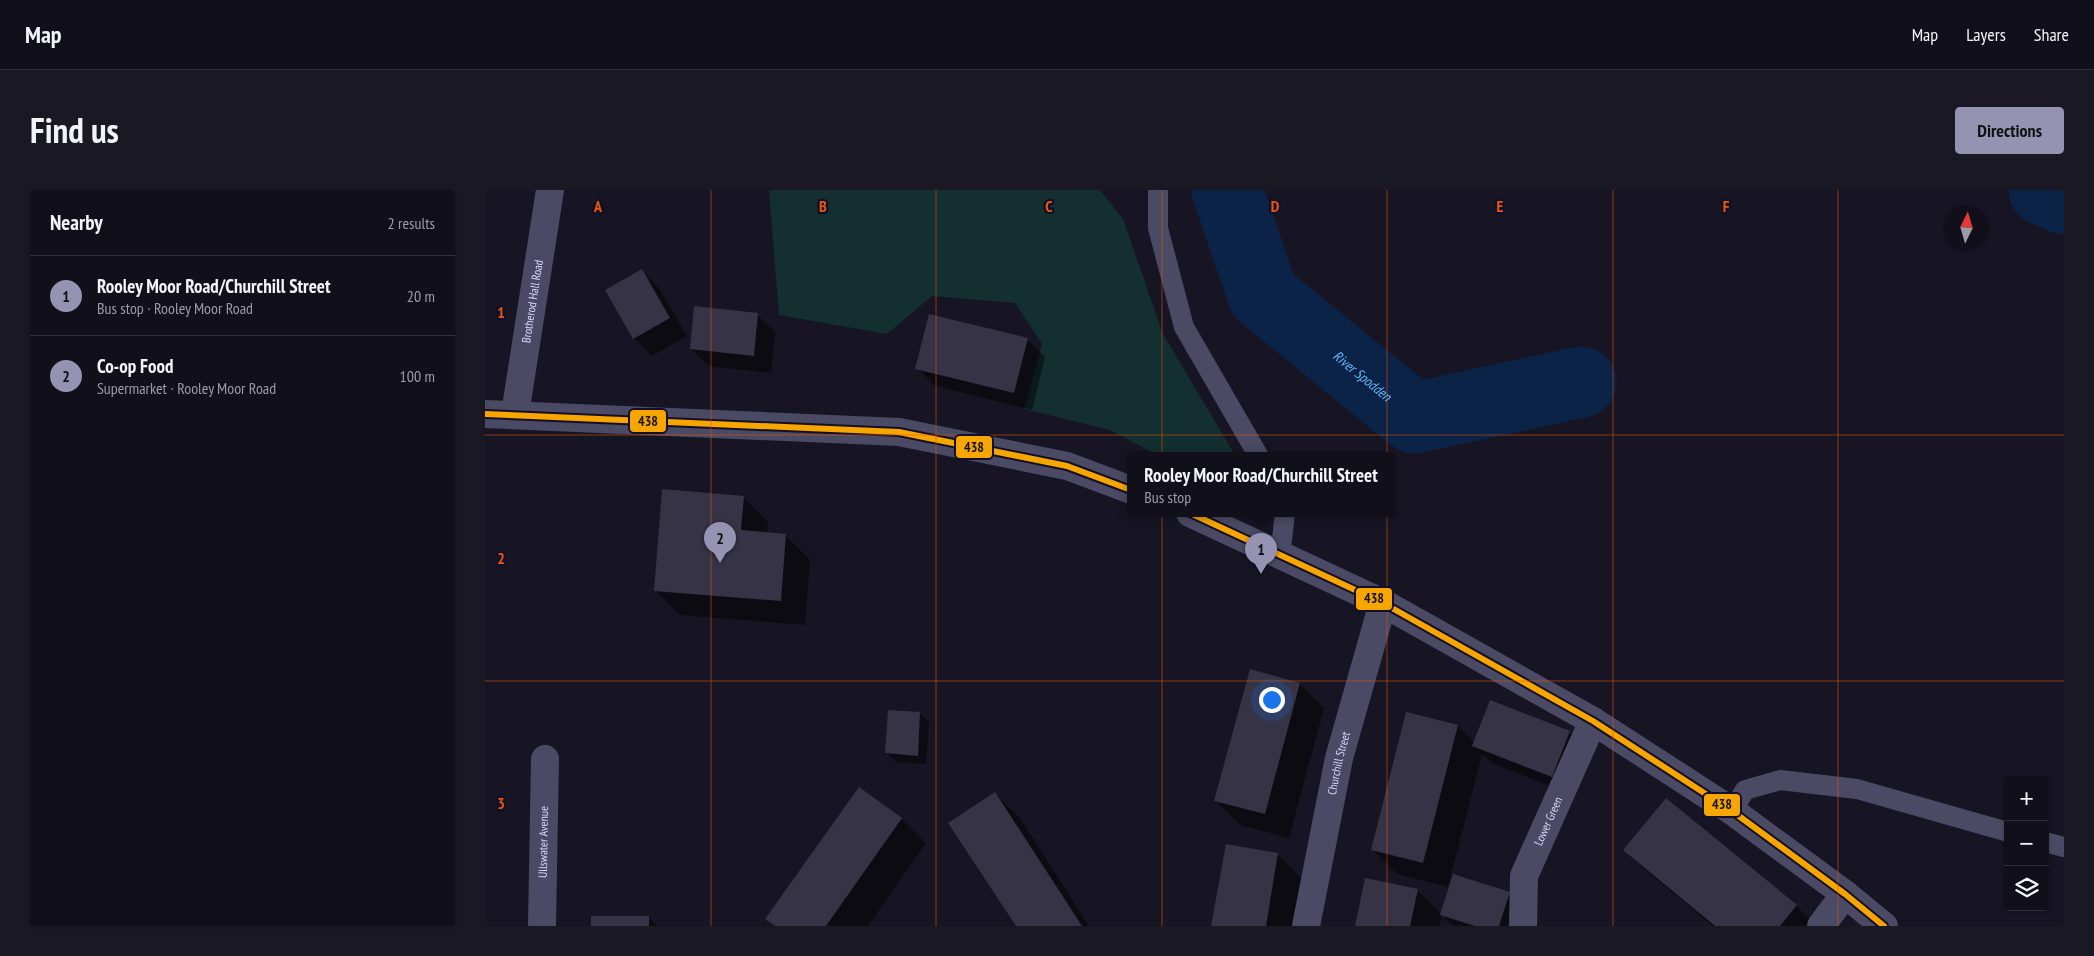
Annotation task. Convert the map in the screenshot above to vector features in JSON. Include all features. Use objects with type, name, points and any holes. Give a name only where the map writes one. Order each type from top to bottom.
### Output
[{"type":"street","name":"Brotherod Hall Road","points":[[515,414],[550,190]]},
{"type":"street","points":[[485,414],[899,432],[1067,466],[1127,488]]},
{"type":"street","points":[[1198,517],[1383,603],[1593,721],[1732,811],[1845,894],[1885,926]]},
{"type":"street","name":"Churchill Street","points":[[1306,926],[1339,758],[1383,603]]},
{"type":"street","name":"Lower Green","points":[[1523,926],[1524,876],[1593,721]]},
{"type":"street","name":"Ullswater Avenue","points":[[542,926],[545,759]]},
{"type":"street","points":[[1821,926],[1845,894]]},
{"type":"lane","points":[[1158,190],[1158,228],[1183,327],[1256,452]]},
{"type":"lane","points":[[1280,556],[1285,517]]},
{"type":"lane","points":[[1732,811],[1745,790],[1780,780],[1857,790],[2004,831]]},
{"type":"lane","points":[[2049,843],[2064,847]]},
{"type":"green space","points":[[769,190],[1100,190],[1123,219],[1163,334],[1233,452],[1151,452],[1110,430],[1024,409],[1042,344],[1015,303],[932,296],[887,334],[779,315]]},
{"type":"building","points":[[642,269],[670,318],[633,339],[605,290]]},
{"type":"building","points":[[694,306],[758,313],[754,356],[690,349]]},
{"type":"building","points":[[929,314],[1028,338],[1014,393],[915,369]]},
{"type":"building","points":[[662,489],[744,496],[741,530],[786,534],[781,601],[654,591]]},
{"type":"building","points":[[1250,669],[1300,683],[1265,814],[1214,801]]},
{"type":"building","points":[[1490,700],[1570,731],[1552,777],[1472,746]]},
{"type":"building","points":[[888,710],[920,712],[918,756],[885,753]]},
{"type":"building","points":[[1406,712],[1458,725],[1423,863],[1371,850]]},
{"type":"building","points":[[859,787],[902,818],[826,926],[775,926],[765,919]]},
{"type":"building","points":[[995,792],[1082,926],[1016,926],[948,823]]},
{"type":"building","points":[[1666,798],[1797,905],[1780,926],[1715,926],[1623,850]]},
{"type":"building","points":[[1226,844],[1278,853],[1266,926],[1211,926]]},
{"type":"building","points":[[1453,874],[1510,892],[1499,926],[1475,926],[1440,915]]},
{"type":"building","points":[[1365,878],[1418,889],[1410,926],[1355,926]]},
{"type":"building","points":[[591,916],[649,916],[649,926],[591,926]]},
{"type":"waterway","name":"River Spodden","points":[[1227,190],[1263,295],[1414,418],[1581,382]]},
{"type":"waterway","name":"River Spodden","points":[[2044,190],[2064,199]]},
{"type":"transit line","name":"438","points":[[485,414],[899,432],[1067,466],[1127,488]]},
{"type":"transit line","name":"438","points":[[1199,517],[1383,603],[1593,721],[1732,811],[1845,894],[1884,926]]},
{"type":"place","name":"Co-op Food","points":[[720,563]]},
{"type":"place","name":"Rooley Moor Road/Churchill Street","points":[[1261,574]]}]
